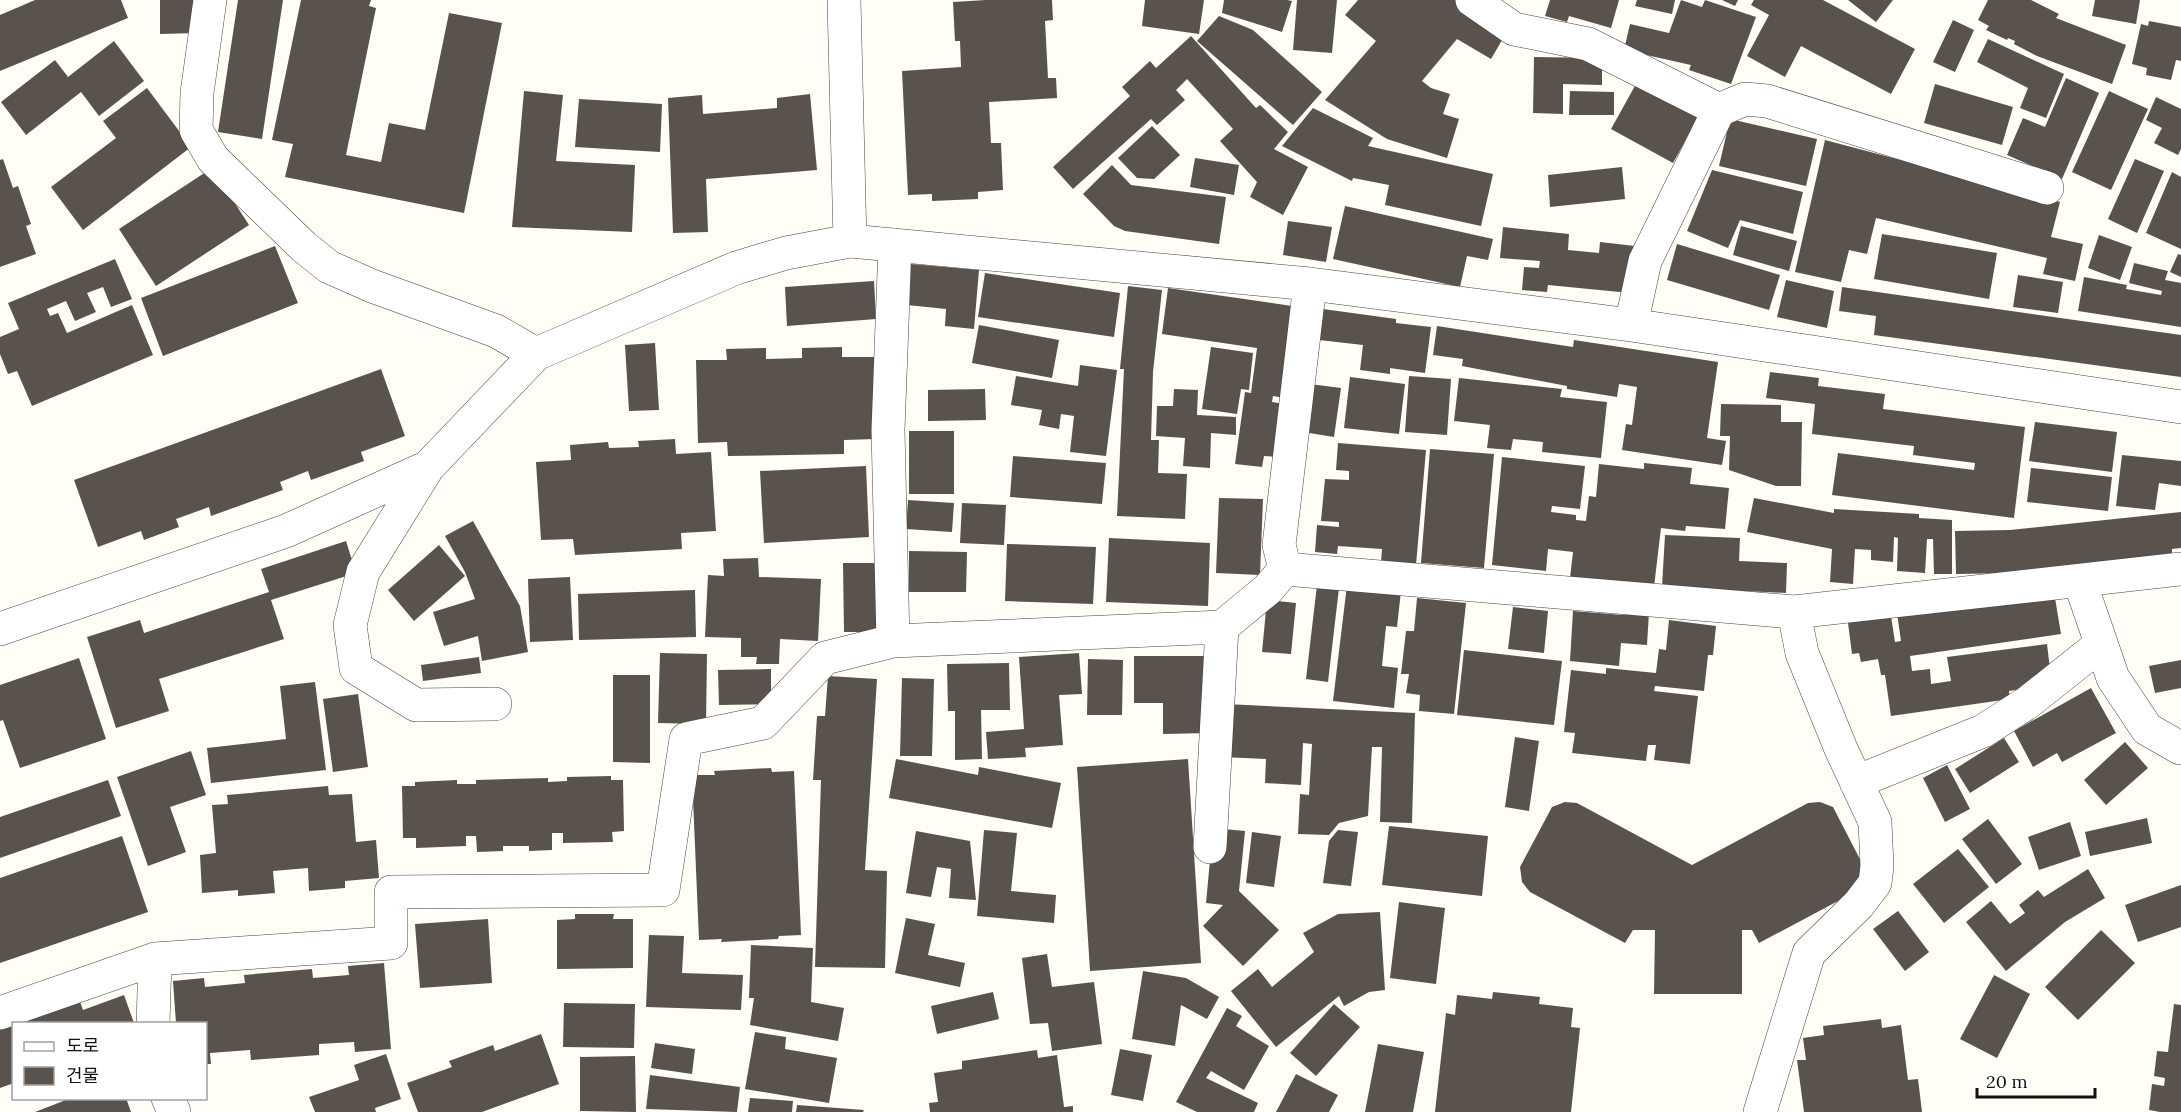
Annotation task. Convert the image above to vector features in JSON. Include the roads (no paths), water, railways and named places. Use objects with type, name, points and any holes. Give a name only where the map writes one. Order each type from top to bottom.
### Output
[{"type":"street","points":[[210,0],[197,93],[196,130],[213,159],[304,248],[329,267],[372,286],[496,331],[536,354]]},
{"type":"street","points":[[844,0],[850,241]]},
{"type":"street","points":[[1472,0],[1514,29],[1588,44],[1719,110]]},
{"type":"street","points":[[1631,325],[1645,261],[1719,110],[1745,99],[1767,101],[2047,188]]},
{"type":"street","points":[[495,704],[416,705],[356,668],[350,625],[363,572],[428,467],[536,354],[736,268],[786,253],[850,241],[1310,284],[1631,325],[2181,407]]},
{"type":"street","points":[[893,641],[888,430],[895,245]]},
{"type":"street","points":[[1285,569],[1279,545],[1310,284]]},
{"type":"street","points":[[0,628],[286,531],[428,467]]},
{"type":"street","points":[[1285,569],[1794,612],[2181,569]]},
{"type":"street","points":[[0,1013],[155,959],[391,943],[392,892],[663,890],[686,739],[764,723],[825,658],[893,641],[1222,627],[1268,589],[1285,569]]},
{"type":"street","points":[[2080,582],[2113,678],[2147,729],[2180,748]]},
{"type":"street","points":[[1760,1112],[1809,953],[1859,904],[1875,883],[1875,822],[1802,652],[1794,612]]},
{"type":"street","points":[[1210,847],[1222,627]]},
{"type":"street","points":[[1856,782],[1983,731],[2027,703],[2100,645]]},
{"type":"street","points":[[153,1022],[155,959]]}]
